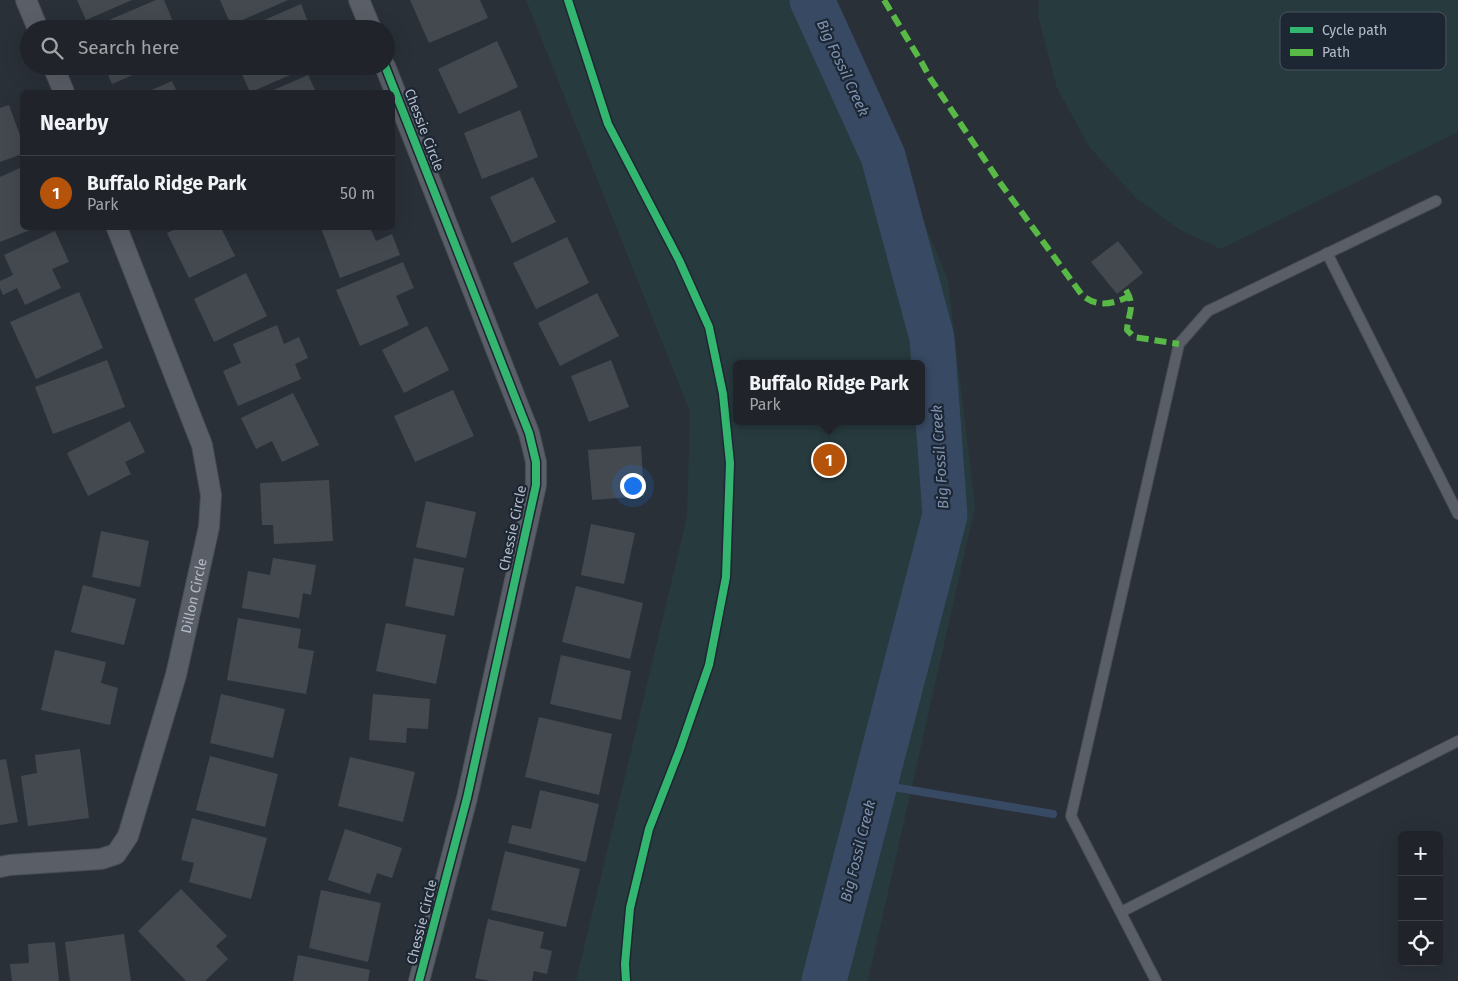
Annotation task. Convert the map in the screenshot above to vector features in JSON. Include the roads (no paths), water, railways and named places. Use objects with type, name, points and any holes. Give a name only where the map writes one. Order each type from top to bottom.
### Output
[{"type":"street","points":[[26,0],[34,20]]},
{"type":"street","points":[[359,0],[367,20]]},
{"type":"street","points":[[57,75],[63,90]]},
{"type":"street","name":"Chessie Circle","points":[[389,75],[394,90]]},
{"type":"street","name":"Chessie Circle","points":[[395,91],[529,433],[536,462],[536,486],[467,798],[419,981]]},
{"type":"street","name":"Dillon Circle","points":[[0,867],[101,860],[116,854],[128,836],[176,675],[209,527],[211,495],[202,446],[118,230]]},
{"type":"lane","points":[[1156,981],[1071,816],[1179,344],[1208,311],[1436,201]]},
{"type":"lane","points":[[1327,253],[1458,514]]},
{"type":"lane","points":[[1120,912],[1458,741]]},
{"type":"waterway","name":"Big Fossil Creek","points":[[812,0],[883,156],[932,338],[945,515],[824,981]]},
{"type":"waterway","points":[[875,784],[1053,814]]},
{"type":"place","name":"Buffalo Ridge Park","points":[[829,460]]}]
